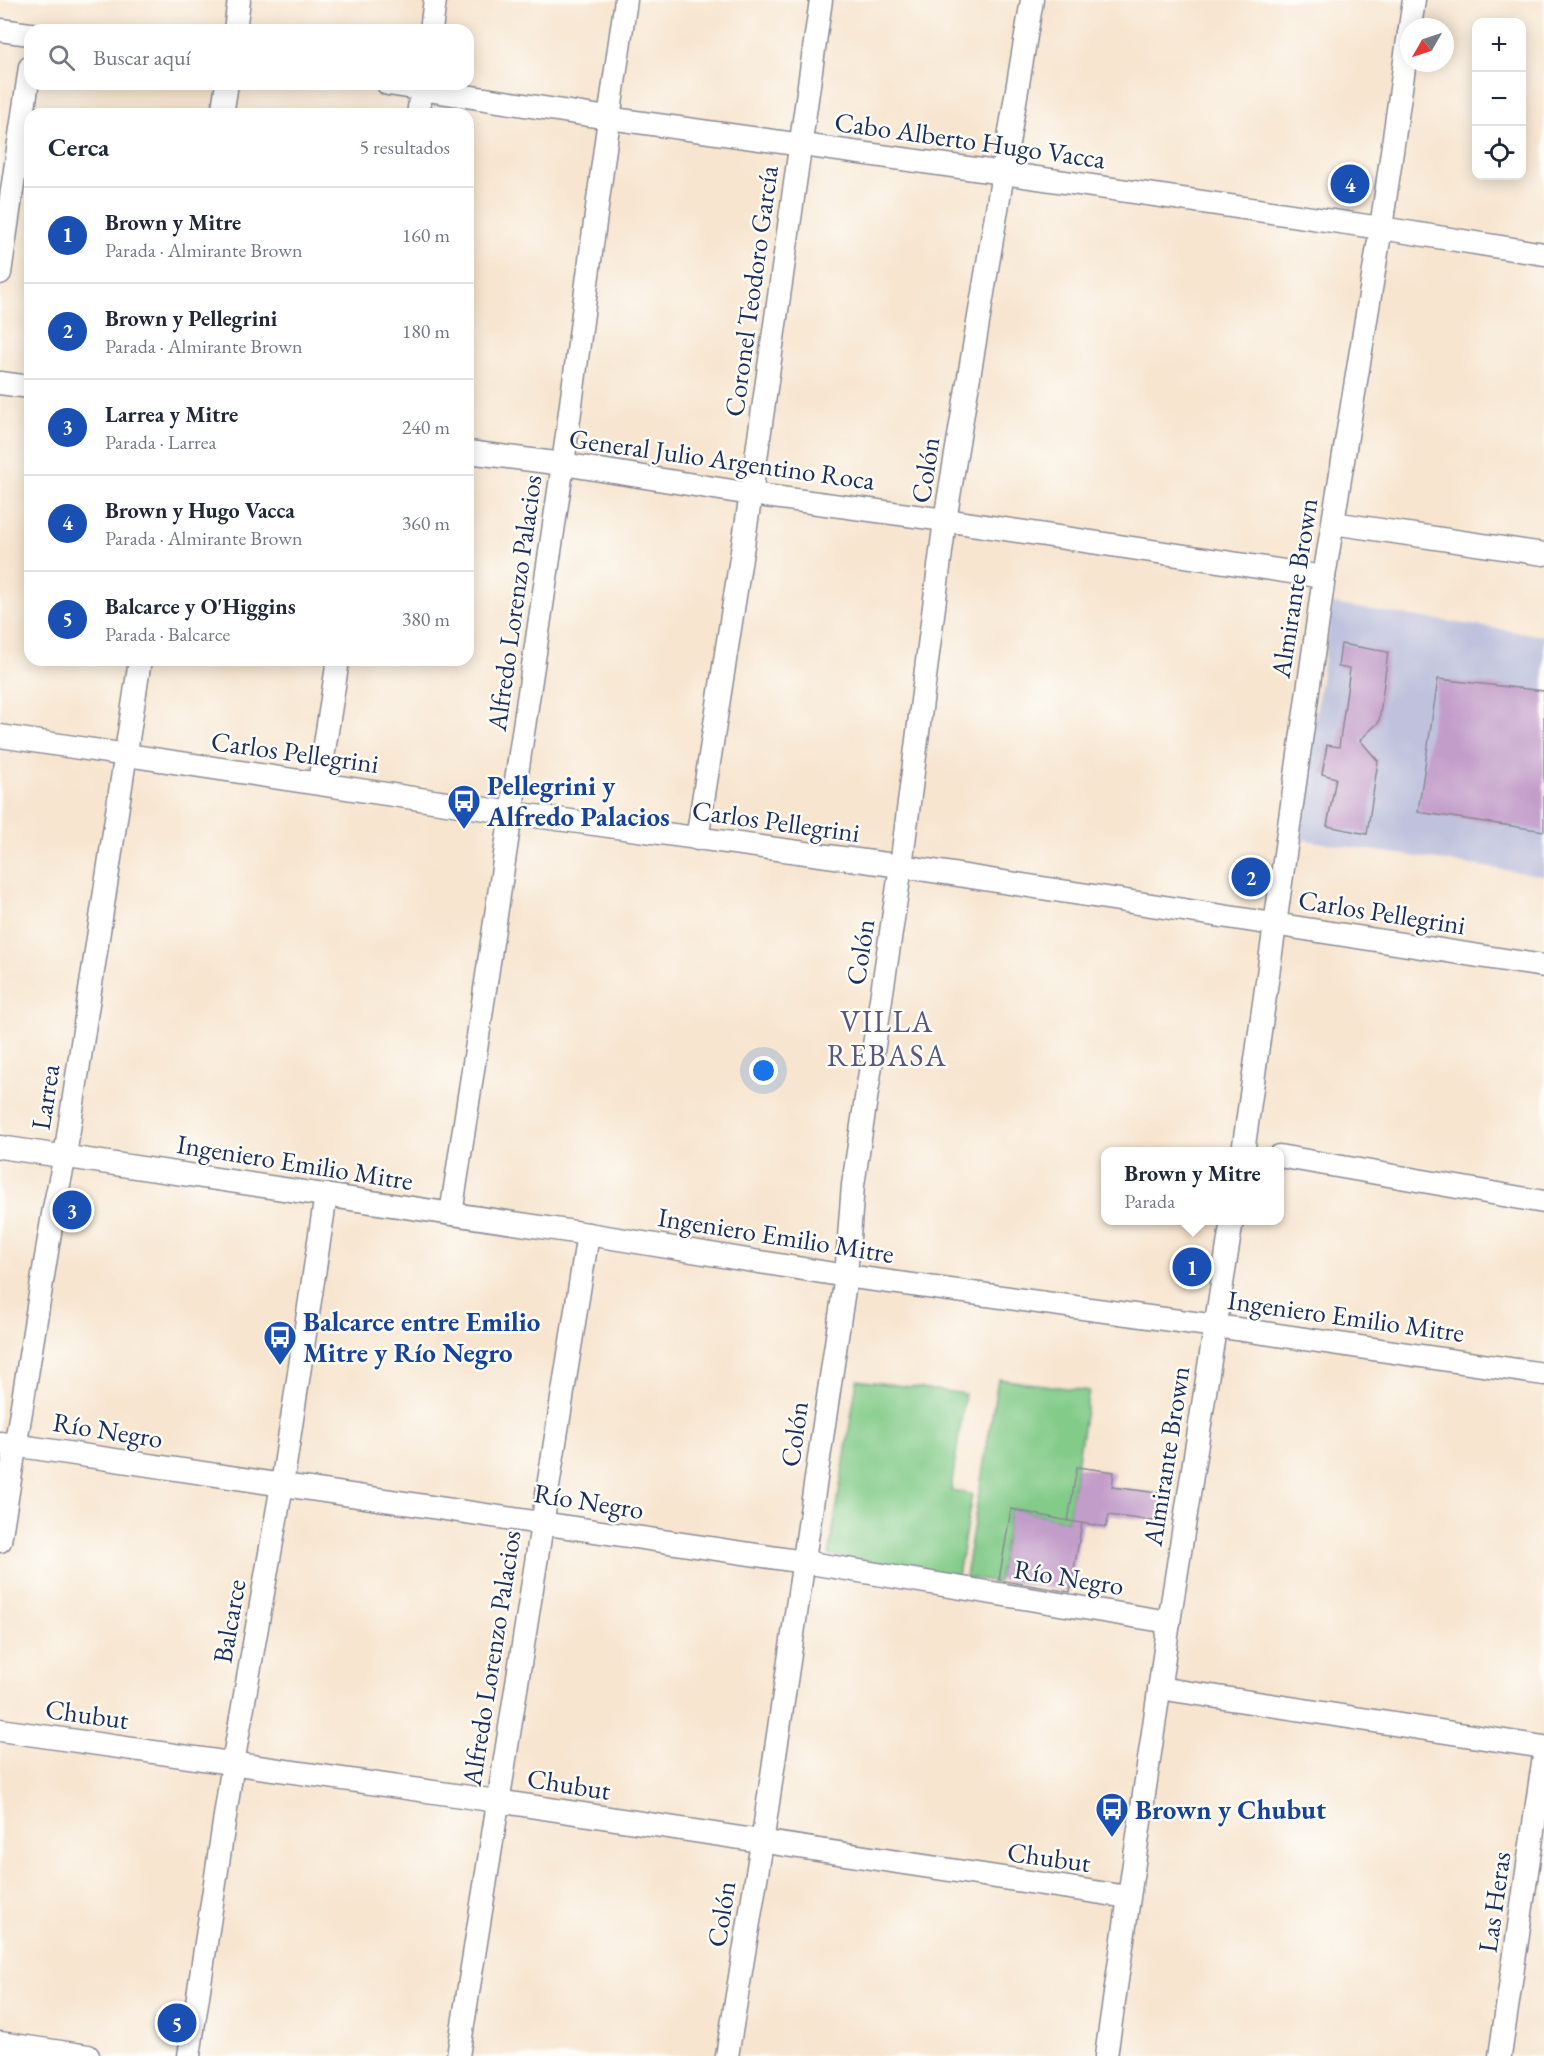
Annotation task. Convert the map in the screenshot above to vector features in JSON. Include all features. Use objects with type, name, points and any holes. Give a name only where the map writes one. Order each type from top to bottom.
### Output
[{"type":"street","points":[[236,24],[239,0]]},
{"type":"street","points":[[431,24],[435,0]]},
{"type":"street","name":"Alfredo Lorenzo Palacios","points":[[451,1214],[513,813],[626,0]]},
{"type":"street","name":"Coronel Teodoro García","points":[[697,839],[751,494],[821,0]]},
{"type":"street","name":"Colón","points":[[727,2056],[762,1843],[846,1276],[853,1185],[901,866],[945,520],[1032,0]]},
{"type":"street","points":[[1411,18],[1414,0]]},
{"type":"street","points":[[0,30],[24,33]]},
{"type":"street","name":"Almirante Brown","points":[[1246,1147],[1274,924],[1324,577],[1381,228],[1403,72]]},
{"type":"street","points":[[24,108],[27,90]]},
{"type":"street","points":[[223,108],[226,90]]},
{"type":"street","points":[[419,108],[421,90]]},
{"type":"street","name":"Cabo Alberto Hugo Vacca","points":[[445,90],[608,118],[1003,173],[1544,254]]},
{"type":"street","points":[[0,273],[24,108]]},
{"type":"street","points":[[0,383],[24,386]]},
{"type":"street","name":"General Julio Argentino Roca","points":[[474,453],[1324,577]]},
{"type":"street","points":[[1333,523],[1544,554]]},
{"type":"street","name":"Larrea","points":[[0,1541],[8,1444],[65,1156],[139,666]]},
{"type":"street","points":[[319,783],[337,666]]},
{"type":"street","name":"Carlos Pellegrini","points":[[0,736],[513,813],[901,866],[1544,966]]},
{"type":"street","name":"Ingeniero Emilio Mitre","points":[[0,1147],[588,1234],[846,1276],[1216,1326],[1544,1374]]},
{"type":"street","points":[[1284,1157],[1544,1202]]},
{"type":"street","name":"Balcarce","points":[[189,2056],[233,1763],[282,1485],[326,1195]]},
{"type":"street","name":"Almirante Brown","points":[[1106,2056],[1168,1622],[1231,1225]]},
{"type":"street","name":"Alfredo Lorenzo Palacios","points":[[458,2056],[588,1234]]},
{"type":"street","name":"Río Negro","points":[[8,1444],[804,1562],[1168,1622]]},
{"type":"street","points":[[1160,1688],[1544,1747]]},
{"type":"street","name":"Chubut","points":[[0,1730],[497,1801],[1128,1897]]},
{"type":"street","name":"Las Heras","points":[[1500,2056],[1544,1756]]},
{"type":"street","points":[[0,2043],[88,2056]]},
{"type":"shaded area","points":[[1332,604],[1544,636],[1544,876],[1298,839]]},
{"type":"green space","points":[[998,1379],[1089,1391],[1068,1521],[1011,1509],[998,1582],[965,1577]]},
{"type":"green space","points":[[857,1380],[965,1394],[951,1490],[972,1494],[958,1576],[829,1555]]},
{"type":"building","points":[[1341,644],[1388,652],[1379,722],[1360,740],[1378,761],[1367,834],[1327,826],[1336,778],[1322,774],[1327,745],[1339,747],[1350,669],[1338,667]]},
{"type":"building","points":[[1438,679],[1544,691],[1544,831],[1418,812]]},
{"type":"building","points":[[1077,1467],[1114,1472],[1112,1487],[1166,1494],[1162,1522],[1109,1515],[1106,1527],[1082,1523],[1070,1592],[999,1580],[1011,1509],[1068,1521]]},
{"type":"place","name":"Brown y Hugo Vacca","points":[[1350,184]]},
{"type":"place","name":"Pellegrini y Alfredo Palacios","points":[[464,830]]},
{"type":"place","name":"Brown y Pellegrini","points":[[1251,877]]},
{"type":"place","name":"Larrea y Mitre","points":[[72,1210]]},
{"type":"place","name":"Brown y Mitre","points":[[1192,1267]]},
{"type":"place","name":"Balcarce entre Emilio Mitre y Río Negro","points":[[280,1366]]},
{"type":"place","name":"Brown y Chubut","points":[[1112,1838]]},
{"type":"place","name":"Balcarce y O'Higgins","points":[[177,2023]]},
{"type":"district","name":"VILLA REBASA","points":[[887,1038]]}]
